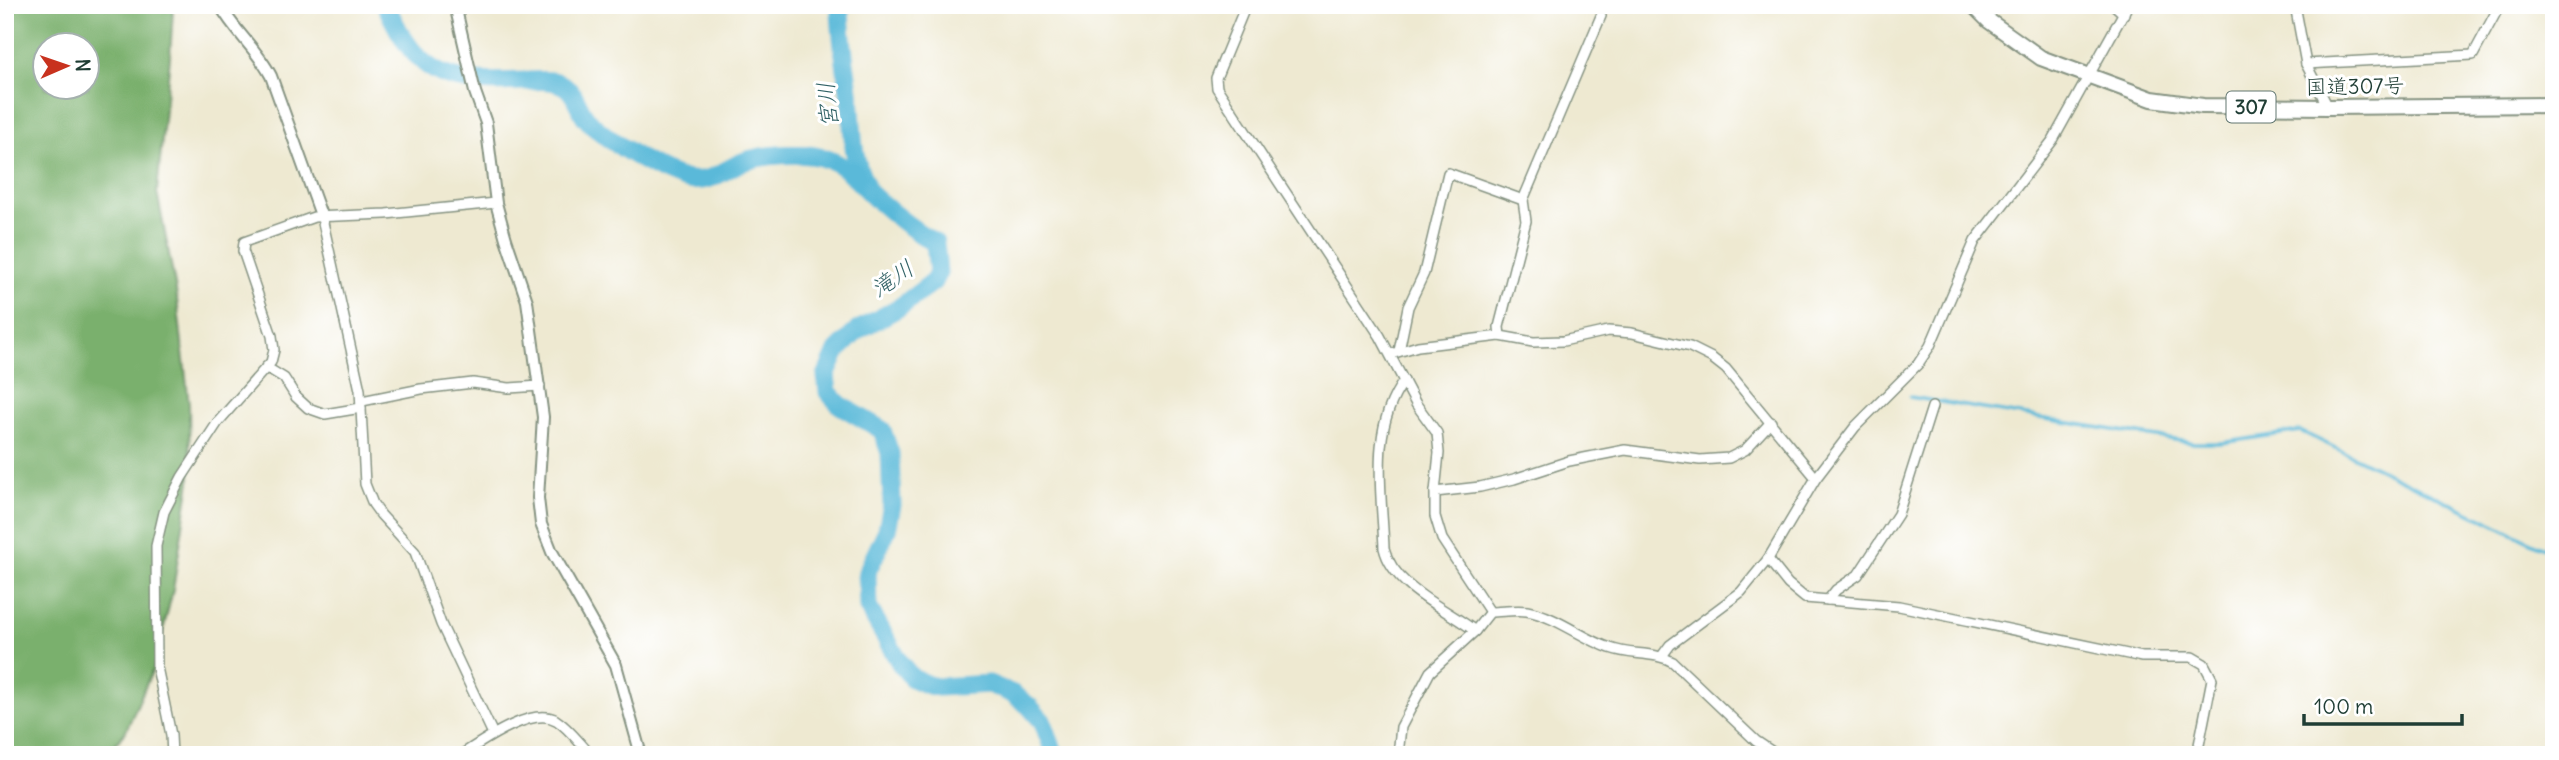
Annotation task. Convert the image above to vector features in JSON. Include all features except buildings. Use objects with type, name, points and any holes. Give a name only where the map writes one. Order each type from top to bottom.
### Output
[{"type":"highway","name":"国道307号","points":[[1973,5],[1990,21],[2041,58],[2152,99],[2191,104],[2328,107],[2554,105]]},
{"type":"street","points":[[220,5],[226,17],[259,55],[271,76],[322,218],[361,405],[365,484],[381,515],[415,552],[441,624],[492,734]]},
{"type":"street","points":[[455,5],[475,92],[486,123],[496,203],[527,301],[543,425],[538,498],[541,524],[552,552],[616,665],[641,755]]},
{"type":"street","points":[[1246,5],[1216,78],[1217,88],[1395,352],[1404,381],[1416,404],[1437,433],[1439,453],[1435,516],[1442,539],[1490,612]]},
{"type":"street","points":[[1662,656],[1670,645],[1741,592],[1768,559],[1816,478],[1854,428],[1918,365],[1930,346],[1975,241],[2053,140],[2126,10],[2114,5]]},
{"type":"street","points":[[2295,5],[2305,64],[2328,107]]},
{"type":"street","points":[[2305,64],[2473,55],[2500,5]]},
{"type":"street","points":[[1500,336],[1499,327],[1526,221],[1523,200],[1601,16]]},
{"type":"street","points":[[1395,352],[1408,307],[1424,273],[1448,173],[1523,200]]},
{"type":"street","points":[[172,755],[171,735],[157,667],[156,546],[164,512],[182,477],[218,422],[271,362],[274,350],[272,336],[243,251],[244,242],[314,218],[496,203]]},
{"type":"street","points":[[1395,352],[1418,346],[1500,336],[1533,342],[1563,341],[1608,331],[1632,333],[1690,347],[1726,369],[1816,478]]},
{"type":"street","points":[[266,367],[284,378],[296,397],[308,408],[325,414],[421,389],[473,383],[509,388],[540,386]]},
{"type":"street","points":[[1404,381],[1384,422],[1381,451],[1384,548],[1387,561],[1433,605],[1475,631]]},
{"type":"street","points":[[1828,600],[1836,590],[1858,575],[1898,514],[1933,407]]},
{"type":"street","points":[[1435,492],[1514,480],[1569,461],[1625,450],[1700,460],[1729,458],[1745,450],[1771,422]]},
{"type":"street","points":[[1768,559],[1788,584],[1805,598],[1899,606],[2143,657],[2192,657],[2204,664],[2213,679],[2197,755]]},
{"type":"street","points":[[1398,755],[1401,727],[1430,672],[1475,631],[1490,612],[1525,610],[1554,619],[1586,638],[1613,649],[1662,656],[1673,662],[1756,741],[1777,755]]},
{"type":"street","points":[[461,755],[492,734],[531,719],[551,718],[591,755]]},
{"type":"green space","points":[[5,5],[172,5],[173,10],[157,192],[176,290],[189,404],[190,481],[173,590],[154,667],[125,733],[106,755],[5,755]]},
{"type":"waterway","name":"滝川","points":[[386,5],[411,49],[439,73],[476,81],[546,81],[561,84],[572,93],[583,114],[594,126],[634,155],[664,171],[696,181],[758,158],[795,154],[827,159],[842,166],[889,210],[935,243],[938,272],[933,282],[900,307],[858,330],[837,351],[826,376],[828,392],[840,405],[882,430],[890,453],[892,505],[887,530],[867,572],[868,607],[900,663],[912,678],[938,687],[989,684],[1013,694],[1029,706],[1043,722],[1055,755]]},
{"type":"waterway","name":"宮川","points":[[840,5],[855,153],[865,183]]},
{"type":"waterway","points":[[1910,397],[2194,443],[2221,443],[2300,431],[2554,553]]}]
